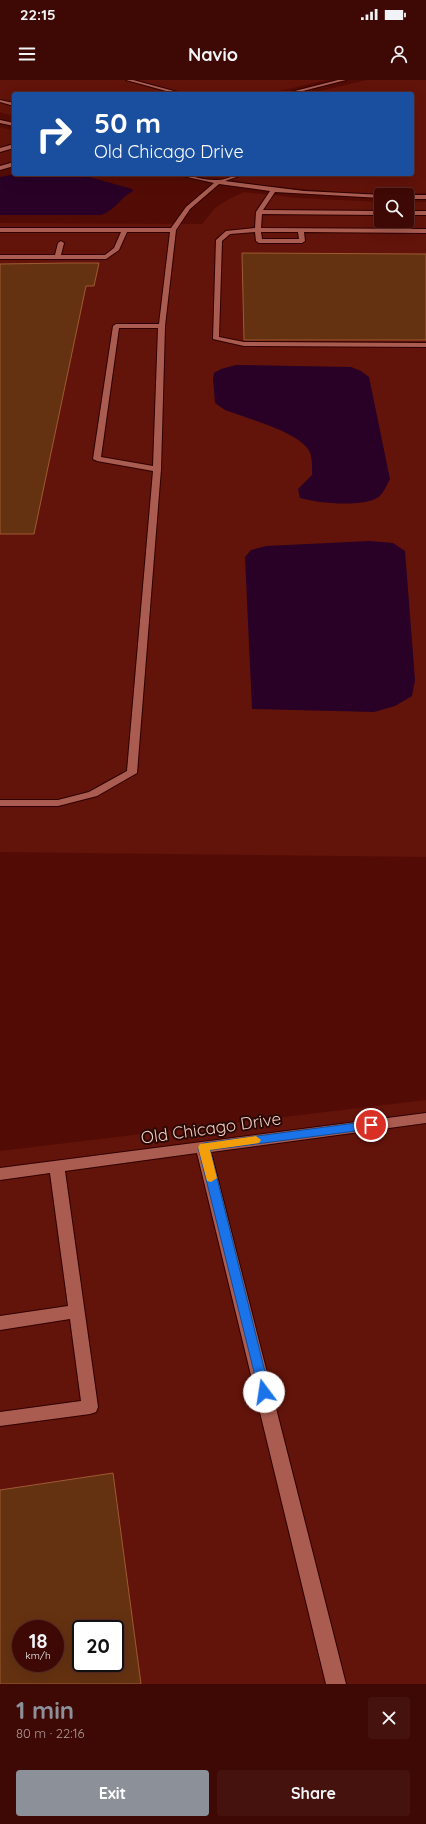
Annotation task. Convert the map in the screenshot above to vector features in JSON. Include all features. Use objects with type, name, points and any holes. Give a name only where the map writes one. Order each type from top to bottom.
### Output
[{"type":"street","points":[[128,80],[175,92]]},
{"type":"street","points":[[293,92],[344,80]]},
{"type":"street","points":[[0,101],[12,104]]},
{"type":"street","points":[[0,120],[12,124]]},
{"type":"street","points":[[0,150],[12,147]]},
{"type":"street","points":[[0,168],[12,165]]},
{"type":"street","points":[[187,176],[273,191],[329,195],[374,196]]},
{"type":"street","points":[[0,803],[58,803],[93,794],[132,773],[157,470],[162,326],[173,230],[188,208],[218,182],[236,176]]},
{"type":"street","points":[[273,191],[259,212],[259,241],[302,241]]},
{"type":"street","points":[[414,197],[426,197]]},
{"type":"street","points":[[259,212],[374,213]]},
{"type":"street","points":[[414,213],[426,213]]},
{"type":"street","points":[[0,230],[173,230]]},
{"type":"street","points":[[0,257],[106,257],[117,249],[125,230]]},
{"type":"street","points":[[426,231],[258,230],[228,232],[219,240],[215,338],[244,344],[426,345]]},
{"type":"street","points":[[302,230],[304,249]]},
{"type":"street","points":[[58,257],[61,243]]},
{"type":"street","points":[[157,470],[97,459],[116,326],[162,326]]},
{"type":"street","name":"Old Chicago Drive","points":[[0,1174],[426,1118]]},
{"type":"street","points":[[204,1147],[336,1684]]},
{"type":"street","points":[[0,1419],[90,1407],[57,1167]]},
{"type":"street","points":[[0,1323],[77,1311]]},
{"type":"shaded area","points":[[0,80],[327,80],[275,92],[12,92],[12,116],[0,112]]},
{"type":"shaded area","points":[[367,80],[426,80],[426,193],[414,193],[414,188],[374,188],[374,193],[350,193],[260,185],[212,176],[414,176],[414,92],[316,92]]},
{"type":"shaded area","points":[[0,127],[12,130],[12,162],[0,165]]},
{"type":"shaded area","points":[[12,175],[12,176],[86,176],[132,189],[133,191],[109,211],[101,215],[0,215],[0,177]]},
{"type":"shaded area","points":[[244,192],[298,198],[374,202],[374,228],[414,228],[414,202],[426,202],[426,857],[0,852],[0,223],[202,224],[215,208]]},
{"type":"shaded area","points":[[236,365],[351,367],[361,371],[369,377],[390,479],[380,496],[367,501],[348,504],[327,503],[300,498],[298,489],[312,475],[310,452],[302,442],[282,431],[225,410],[215,403],[214,373],[221,369]]},
{"type":"shaded area","points":[[370,541],[393,543],[405,551],[415,680],[412,696],[395,706],[374,712],[252,709],[245,557],[251,550],[266,546]]},
{"type":"shaded area","points":[[426,1100],[426,1684],[0,1684],[0,1151]]},
{"type":"building","points":[[242,253],[426,254],[426,340],[244,340]]},
{"type":"building","points":[[99,263],[94,286],[86,286],[34,534],[0,534],[0,264]]},
{"type":"building","points":[[113,1473],[141,1684],[0,1684],[0,1490]]},
{"type":"slow traffic","points":[[211,1178],[204,1147],[256,1140]]},
{"type":"route","points":[[264,1392],[204,1147],[371,1125]]}]
